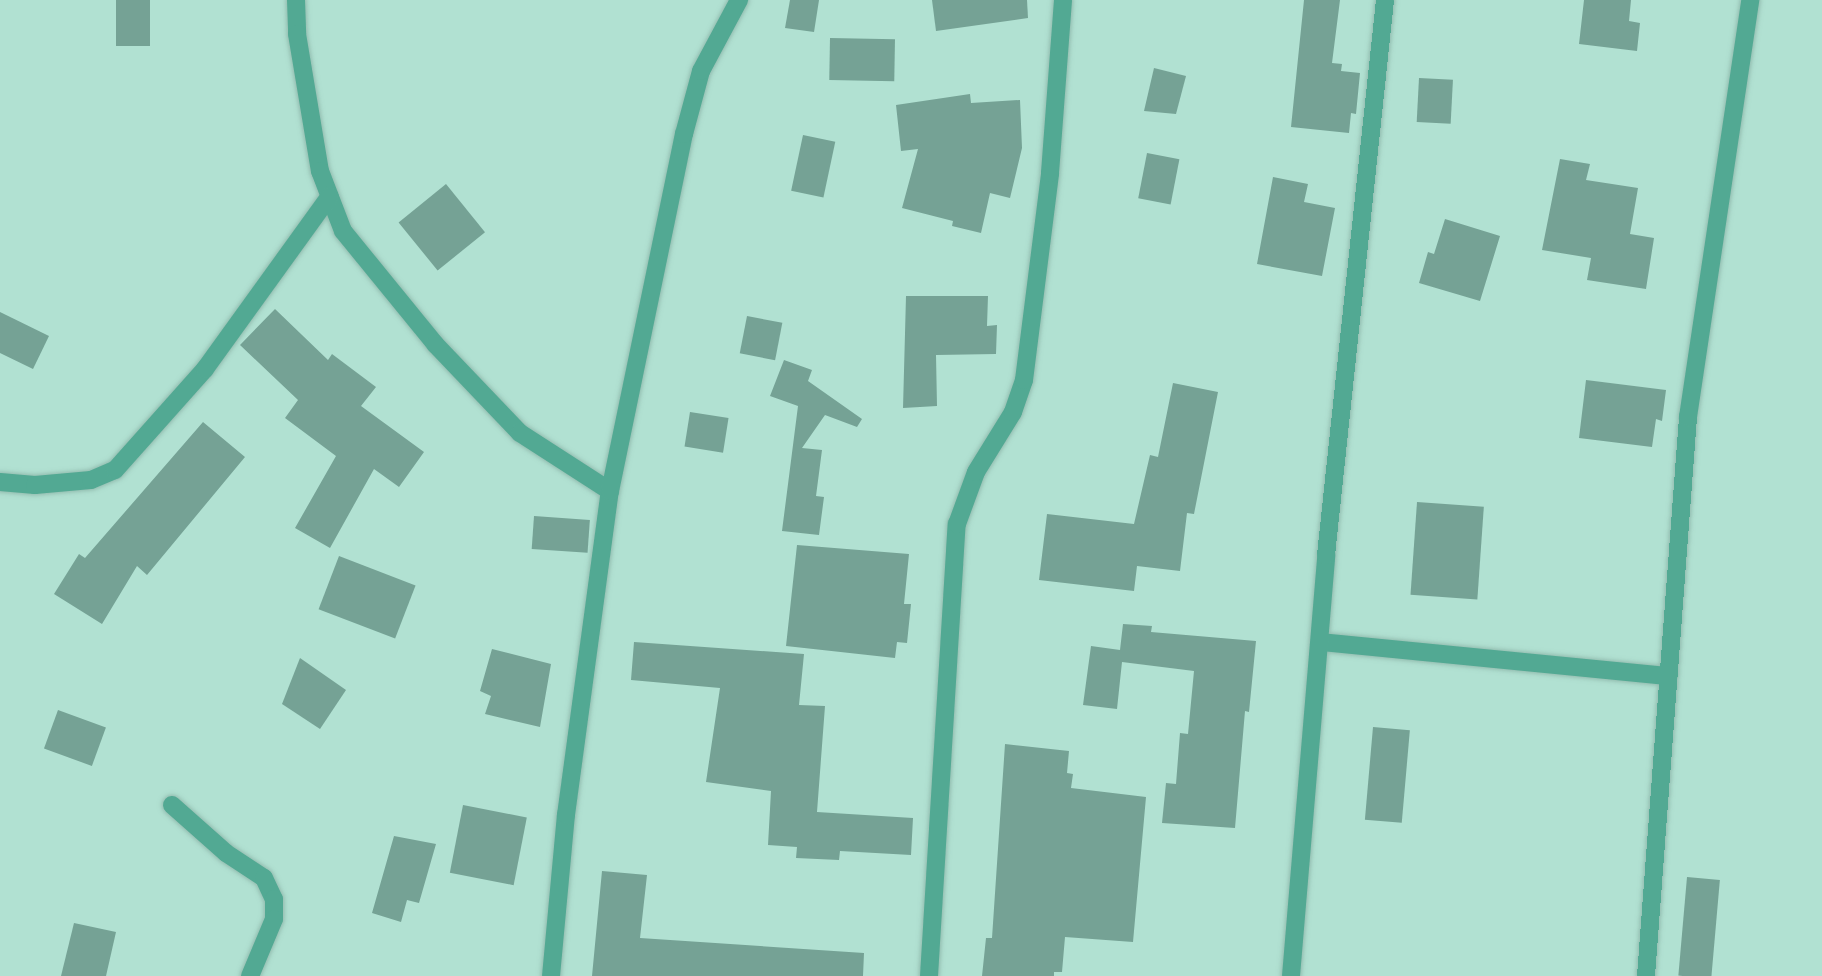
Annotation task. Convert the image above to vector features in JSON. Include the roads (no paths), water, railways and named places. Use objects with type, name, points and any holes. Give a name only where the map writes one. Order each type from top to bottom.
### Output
[{"type":"street","points":[[296,0],[297,34],[320,171],[343,231],[435,344],[512,425],[610,491]]},
{"type":"street","points":[[551,976],[566,815],[610,491],[684,134],[701,71],[739,0]]},
{"type":"street","points":[[929,976],[957,524],[976,472],[1013,412],[1024,380],[1050,172],[1062,0]]},
{"type":"street","points":[[1291,976],[1321,642],[1326,555],[1377,102],[1385,0]]},
{"type":"street","points":[[1646,976],[1688,417],[1750,0]]},
{"type":"street","points":[[0,482],[35,485],[91,480],[115,470],[205,369],[330,196]]},
{"type":"street","points":[[1321,642],[1668,676]]},
{"type":"street","points":[[172,805],[226,853],[264,878],[274,899],[274,919],[250,976]]}]
